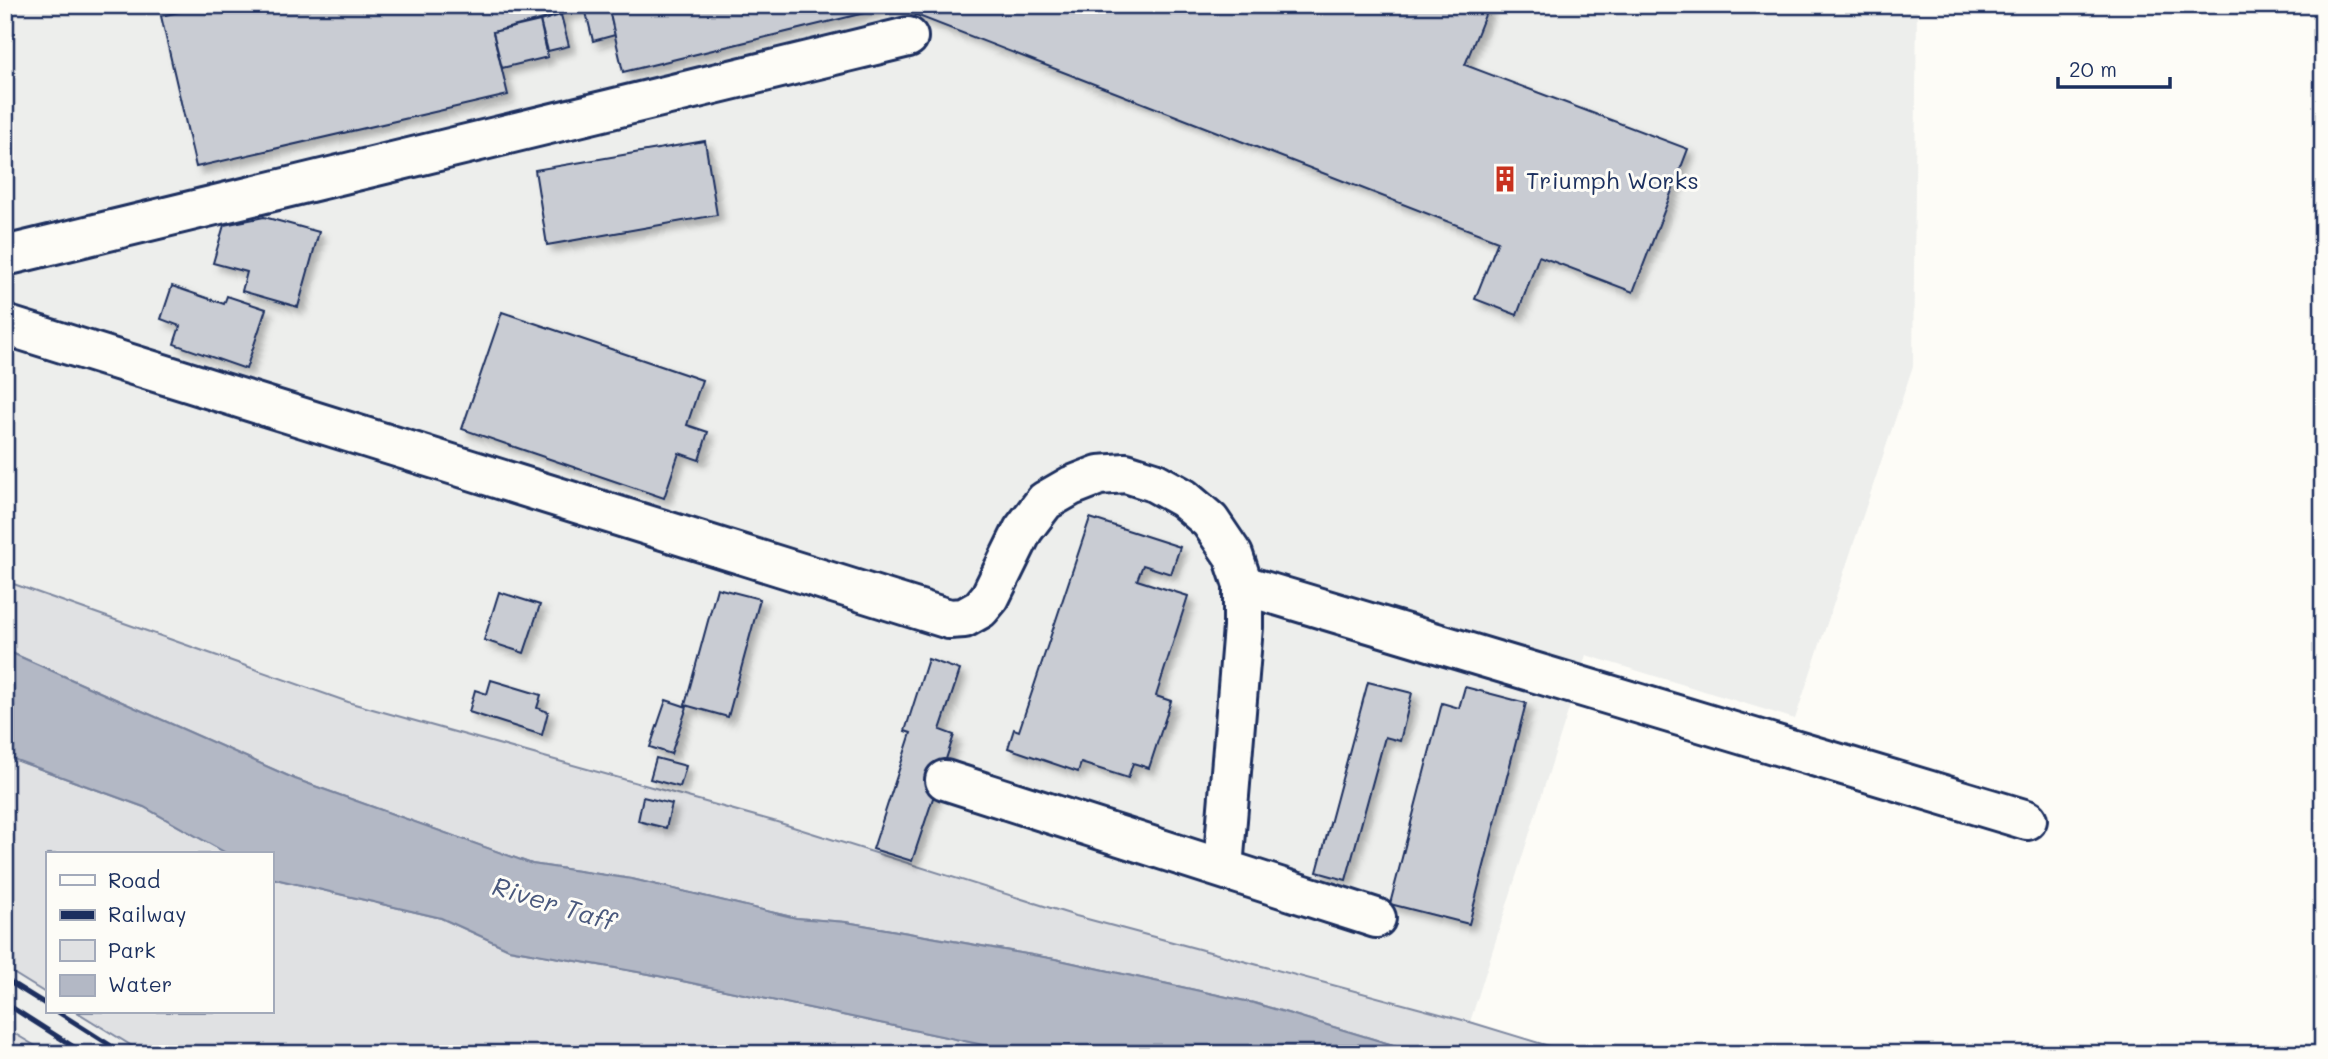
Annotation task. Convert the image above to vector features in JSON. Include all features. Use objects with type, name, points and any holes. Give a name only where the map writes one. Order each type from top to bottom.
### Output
[{"type":"lane","points":[[5,256],[908,37]]},
{"type":"lane","points":[[5,324],[949,619],[964,618],[980,609],[990,597],[1023,530],[1045,501],[1098,475],[1126,473],[1154,482],[1183,498],[1210,521],[1234,555],[1243,584],[1243,627],[1223,868]]},
{"type":"lane","points":[[1243,584],[2027,820]]},
{"type":"lane","points":[[945,780],[1376,918]]},
{"type":"shaded area","points":[[5,5],[1917,5],[1913,366],[1795,719],[1586,655],[1470,1022],[1076,916],[777,822],[351,703],[5,581]]},
{"type":"shaded area","points":[[5,968],[46,993],[46,1014],[80,1014],[145,1054],[49,1054],[5,1028]]},
{"type":"green space","points":[[5,581],[351,703],[777,822],[1076,916],[1470,1022],[1575,1054],[1423,1054],[1254,1003],[1055,959],[846,922],[796,918],[632,879],[532,864],[295,779],[5,650]]},
{"type":"green space","points":[[5,756],[144,807],[224,852],[46,852],[46,993],[5,968]]},
{"type":"green space","points":[[273,878],[441,918],[509,949],[649,974],[1026,1054],[145,1054],[80,1014],[273,1014]]},
{"type":"green space","points":[[5,1028],[49,1054],[5,1054]]},
{"type":"water","name":"River Taff","points":[[5,650],[295,779],[532,864],[632,879],[796,918],[846,922],[1055,959],[1254,1003],[1423,1054],[1026,1054],[649,974],[509,949],[441,918],[273,878],[273,852],[224,852],[144,807],[5,756]]},
{"type":"building","points":[[181,5],[598,5],[493,32],[508,95],[196,167],[161,16],[183,11]]},
{"type":"building","points":[[608,5],[615,35],[593,41],[585,8]]},
{"type":"building","name":"Triumph Works","points":[[608,5],[1489,5],[1465,65],[1688,149],[1633,292],[1539,256],[1517,315],[1475,299],[1498,241],[893,6],[623,72]]},
{"type":"building","points":[[561,15],[569,46],[548,51],[540,21]]},
{"type":"building","points":[[540,21],[548,57],[502,68],[493,32]]},
{"type":"building","points":[[705,141],[717,215],[547,245],[535,170]]},
{"type":"building","points":[[264,217],[319,232],[298,307],[242,291],[247,272],[213,263],[224,225]]},
{"type":"building","points":[[172,286],[224,304],[227,296],[266,309],[246,369],[174,344],[180,326],[161,319]]},
{"type":"building","points":[[502,312],[702,380],[687,425],[708,432],[699,460],[679,453],[664,498],[462,429]]},
{"type":"building","points":[[1090,518],[1180,547],[1171,574],[1143,565],[1137,580],[1188,596],[1156,696],[1171,701],[1149,768],[1133,763],[1128,778],[1081,763],[1078,772],[1008,748],[1014,729],[1019,731]]},
{"type":"building","points":[[717,588],[760,599],[728,717],[685,705]]},
{"type":"building","points":[[499,592],[540,605],[524,653],[484,640]]},
{"type":"building","points":[[928,659],[960,670],[940,730],[954,735],[912,861],[873,849],[911,733],[905,731]]},
{"type":"building","points":[[491,680],[541,695],[537,708],[548,712],[542,735],[469,712],[475,690],[487,694]]},
{"type":"building","points":[[1368,682],[1412,693],[1400,741],[1385,737],[1346,880],[1317,872]]},
{"type":"building","points":[[1465,687],[1526,703],[1469,924],[1390,904],[1442,703],[1459,708]]},
{"type":"building","points":[[666,700],[687,707],[671,754],[650,747]]},
{"type":"building","points":[[656,758],[686,766],[680,787],[650,779]]},
{"type":"building","points":[[643,797],[672,804],[666,828],[638,821]]},
{"type":"railway","points":[[5,979],[46,1004]]},
{"type":"railway","points":[[5,1003],[85,1054]]},
{"type":"railway","points":[[61,1014],[124,1054]]},
{"type":"place","name":"Triumph Works","points":[[1505,179]]}]
